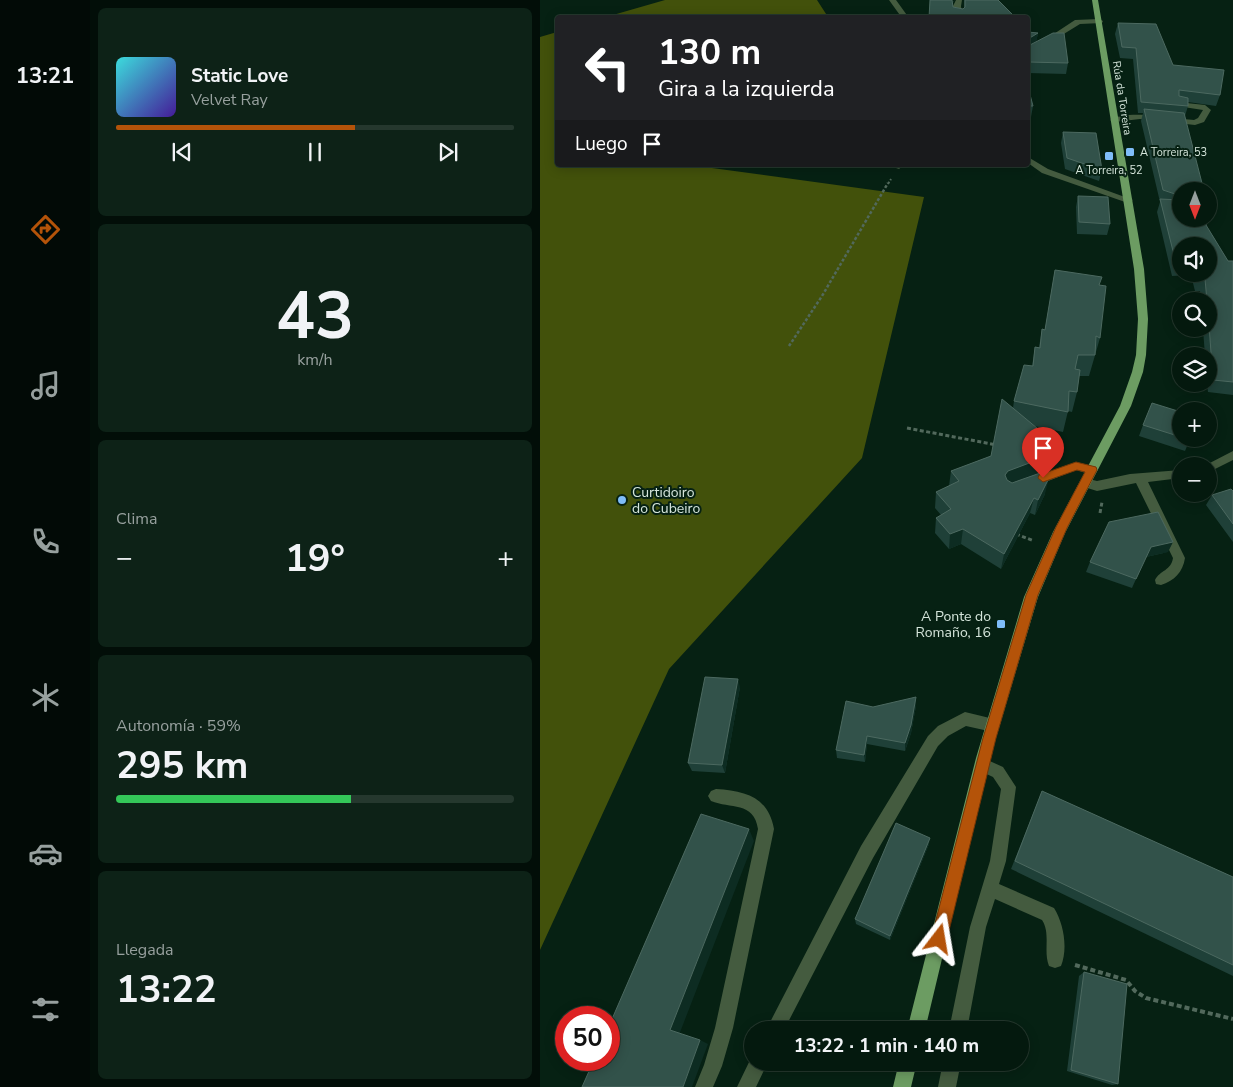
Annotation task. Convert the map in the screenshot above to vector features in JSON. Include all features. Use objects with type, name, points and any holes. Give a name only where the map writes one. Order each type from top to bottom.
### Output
[{"type":"main road","name":"Rúa da Torreira","points":[[918,1021],[982,765],[1032,595],[1062,527],[1127,406],[1136,381],[1141,358],[1143,313],[1128,200],[1095,0]]},
{"type":"main road","points":[[902,1087],[906,1071]]},
{"type":"street","points":[[892,0],[904,15]]},
{"type":"street","points":[[958,15],[957,6],[960,0]]},
{"type":"street","points":[[1030,53],[1078,22],[1099,21]]},
{"type":"street","points":[[1114,120],[1140,117],[1195,123],[1201,120],[1207,110],[1205,107],[1180,104]]},
{"type":"street","points":[[1030,161],[1045,171],[1128,200]]},
{"type":"street","points":[[1217,464],[1233,455]]},
{"type":"street","points":[[1018,488],[1076,466],[1092,470]]},
{"type":"street","points":[[1085,483],[1097,486],[1140,478],[1172,475]]},
{"type":"street","points":[[1140,478],[1179,558],[1179,565],[1175,572],[1161,580]]},
{"type":"street","points":[[780,1021],[866,852],[933,741],[943,731],[965,719],[993,724]]},
{"type":"street","points":[[960,1021],[978,927],[998,861],[1009,787],[998,772],[982,765]]},
{"type":"street","points":[[704,1087],[713,1066],[724,1028],[766,829],[764,816],[747,802],[730,797],[716,796]]},
{"type":"street","points":[[989,888],[1048,914],[1053,920],[1055,960]]},
{"type":"street","points":[[746,1087],[754,1071]]},
{"type":"street","points":[[947,1087],[950,1071]]},
{"type":"path","points":[[789,346],[822,296],[899,167]]},
{"type":"path","points":[[908,428],[1006,446]]},
{"type":"path","points":[[1011,532],[1034,542]]},
{"type":"path","points":[[1055,960],[1126,980],[1146,998],[1233,1018]]},
{"type":"green space","points":[[665,0],[817,0],[827,15],[613,15]]},
{"type":"green space","points":[[555,33],[555,167],[713,167],[924,197],[862,458],[669,669],[540,950],[540,37]]},
{"type":"building","points":[[930,0],[952,0],[953,7],[963,9],[965,7],[965,0],[998,0],[1013,15],[929,15]]},
{"type":"building","points":[[1118,23],[1156,24],[1173,65],[1224,70],[1220,95],[1179,90],[1179,96],[1188,98],[1188,106],[1141,102],[1136,48],[1122,47]]},
{"type":"building","points":[[1030,32],[1038,33],[1030,38]]},
{"type":"building","points":[[1053,33],[1064,33],[1068,63],[1030,62],[1030,45]]},
{"type":"building","points":[[1030,95],[1033,106],[1030,106]]},
{"type":"building","points":[[1144,109],[1184,113],[1202,182],[1172,182],[1172,193],[1163,190]]},
{"type":"building","points":[[1063,132],[1096,133],[1102,170],[1067,158]]},
{"type":"building","points":[[1078,196],[1108,197],[1110,224],[1079,222]]},
{"type":"building","points":[[1160,199],[1172,200],[1172,228],[1208,228],[1213,237],[1172,237],[1172,247]]},
{"type":"building","points":[[1217,243],[1228,261],[1233,261],[1233,382],[1217,380],[1217,347],[1211,347],[1210,337],[1217,337],[1217,292],[1206,292],[1205,282],[1217,282]]},
{"type":"building","points":[[1055,270],[1102,277],[1099,285],[1106,286],[1100,338],[1096,336],[1095,355],[1078,355],[1075,369],[1080,370],[1077,392],[1069,391],[1068,412],[1014,401],[1024,365],[1033,366],[1035,347],[1040,348],[1042,329],[1045,330]]},
{"type":"building","points":[[1002,399],[1061,448],[1048,456],[1008,471],[1005,475],[1007,480],[1012,483],[1043,472],[1049,478],[1038,500],[1034,498],[1004,554],[963,529],[950,534],[936,518],[951,509],[936,492],[959,481],[951,471],[991,456]]},
{"type":"building","points":[[1152,403],[1172,409],[1172,434],[1143,425]]},
{"type":"building","points":[[1231,489],[1233,491],[1233,524],[1217,502],[1217,493]]},
{"type":"building","points":[[1158,512],[1173,542],[1151,547],[1136,579],[1090,562],[1109,522]]},
{"type":"building","points":[[705,677],[738,679],[722,765],[688,763]]},
{"type":"building","points":[[916,697],[911,725],[905,743],[867,736],[864,755],[836,750],[846,701],[873,707]]},
{"type":"building","points":[[1042,791],[1233,877],[1233,965],[1015,861]]},
{"type":"building","points":[[701,814],[749,829],[670,1030],[700,1040],[683,1087],[582,1087],[589,1071],[620,1071],[620,1006],[618,1006]]},
{"type":"building","points":[[896,823],[930,838],[890,936],[855,919]]},
{"type":"building","points":[[1084,972],[1127,984],[1118,1084],[1071,1070]]},
{"type":"place","name":"A Torreira, 53","points":[[1130,152]]},
{"type":"place","name":"A Torreira, 52","points":[[1109,156]]},
{"type":"place","name":"Curtidoiro do Cubeiro","points":[[622,500]]},
{"type":"place","name":"A Ponte do Romaño, 16","points":[[1001,624]]},
{"type":"route","points":[[939,939],[990,738],[1032,595],[1062,527],[1092,470],[1076,466],[1043,478]]}]
